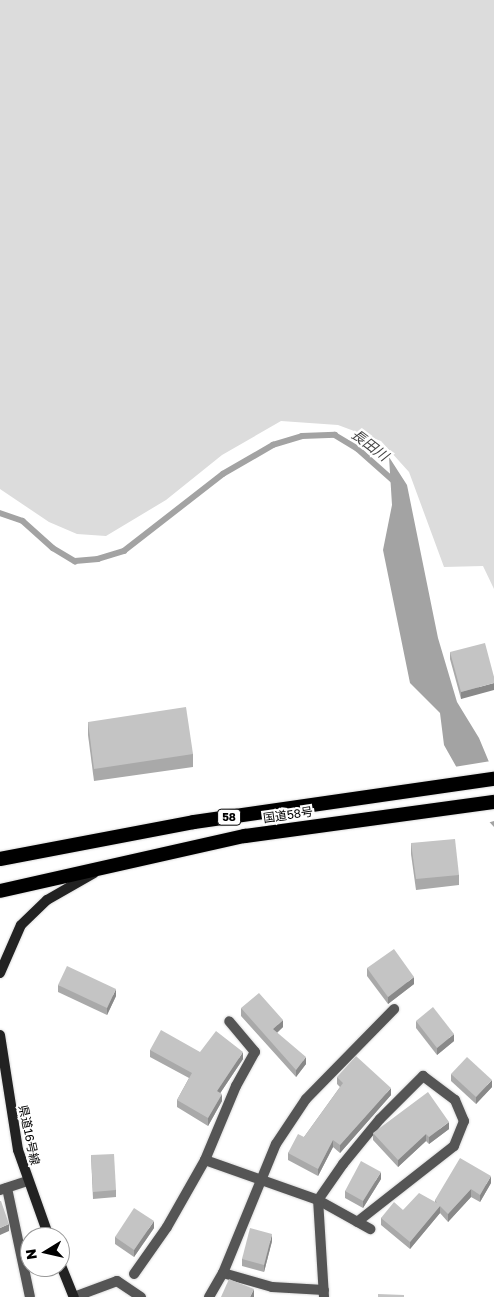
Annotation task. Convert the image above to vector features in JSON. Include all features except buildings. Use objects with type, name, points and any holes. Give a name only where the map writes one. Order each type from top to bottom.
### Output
[{"type":"highway","name":"国道58号","points":[[0,859],[194,822],[494,779]]},
{"type":"highway","name":"国道58号","points":[[0,891],[108,865],[245,836],[494,802]]},
{"type":"main road","points":[[0,972],[21,925],[47,900],[108,865]]},
{"type":"main road","name":"県道16号線","points":[[0,1035],[12,1126],[27,1181],[45,1227]]},
{"type":"main road","points":[[66,1277],[74,1297]]},
{"type":"street","points":[[209,1297],[223,1274],[260,1178],[276,1144],[306,1099],[394,1009]]},
{"type":"street","points":[[134,1274],[167,1227],[205,1160],[236,1086],[255,1052],[229,1021]]},
{"type":"street","points":[[223,1274],[272,1287],[324,1293],[318,1200],[343,1164],[380,1119],[423,1076],[454,1100],[464,1121],[454,1146],[358,1222]]},
{"type":"street","points":[[205,1160],[318,1200],[370,1229]]},
{"type":"street","points":[[27,1181],[3,1189],[30,1297]]},
{"type":"street","points":[[74,1297],[117,1281],[141,1297]]},
{"type":"shaded area","points":[[0,0],[494,0],[494,589],[483,566],[444,567],[409,472],[381,441],[338,425],[281,421],[222,455],[166,500],[106,536],[77,534],[49,522],[0,489]]},
{"type":"shaded area","points":[[389,457],[407,485],[438,638],[457,702],[479,738],[494,774],[494,827],[484,816],[444,745],[440,713],[410,683],[383,550],[392,505]]},
{"type":"pier","points":[[491,761],[494,768],[494,821],[487,823],[454,767]]},
{"type":"waterway","name":"長田川","points":[[0,513],[23,521],[53,548],[75,561],[98,559],[124,551],[223,474],[273,445],[302,436],[335,435],[357,448],[394,481]]}]
